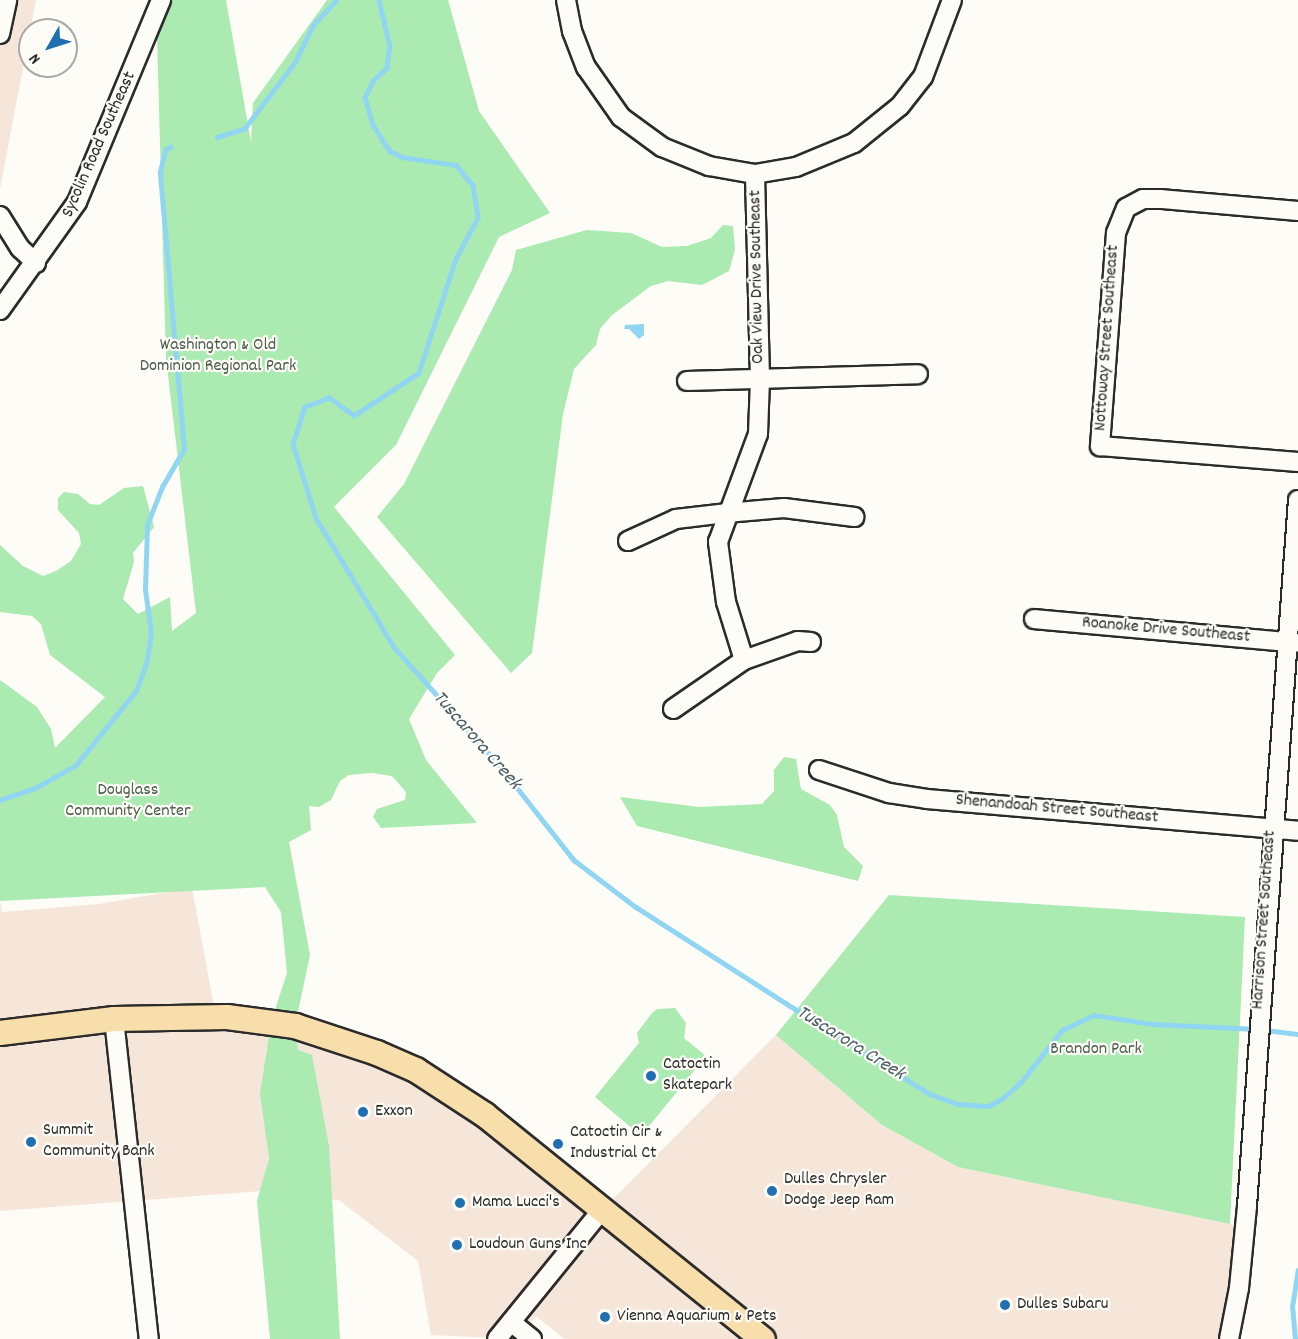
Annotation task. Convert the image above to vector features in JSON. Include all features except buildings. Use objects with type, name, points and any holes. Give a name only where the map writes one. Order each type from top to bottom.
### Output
[{"type":"main road","points":[[0,1034],[114,1019],[227,1017],[295,1026],[377,1053],[416,1070],[485,1115],[763,1339]]},
{"type":"street","points":[[0,34],[7,0]]},
{"type":"street","name":"Sycolin Road Southeast","points":[[0,310],[36,263],[77,202],[161,0]]},
{"type":"street","points":[[566,0],[572,31],[586,67],[621,117],[672,151],[709,166],[755,174],[796,167],[854,143],[900,106],[923,77],[952,0]]},
{"type":"street","name":"Oak View Drive Southeast","points":[[744,660],[722,580],[718,542],[726,513],[758,434],[760,380],[755,174]]},
{"type":"street","name":"Nottoway Street Southeast","points":[[1298,211],[1160,199],[1143,199],[1126,208],[1116,234],[1100,446],[1298,462]]},
{"type":"street","points":[[0,216],[20,248],[36,263]]},
{"type":"street","name":"Oak View Drive Southeast","points":[[687,381],[918,374]]},
{"type":"street","name":"Harrison Street Southeast","points":[[1229,1339],[1241,1267],[1271,830],[1292,643],[1298,500]]},
{"type":"street","points":[[628,541],[676,519],[726,513],[784,508],[854,517]]},
{"type":"street","name":"Roanoke Drive Southeast","points":[[1035,619],[1292,643]]},
{"type":"street","points":[[673,709],[744,660],[798,641],[811,642]]},
{"type":"street","name":"Shenandoah Street Southeast","points":[[819,770],[888,793],[927,799],[1298,831]]},
{"type":"street","points":[[114,1019],[149,1339]]},
{"type":"street","points":[[497,1339],[602,1210]]},
{"type":"street","points":[[511,1322],[532,1339]]},
{"type":"shaded area","points":[[0,0],[36,0],[33,18],[18,18],[18,78],[21,78],[0,189]]},
{"type":"shaded area","points":[[192,888],[216,1017],[271,1022],[265,1059],[269,1156],[261,1191],[0,1211],[0,901],[2,912],[99,904]]},
{"type":"shaded area","points":[[295,1026],[377,1053],[602,1210],[776,1035],[882,1125],[958,1167],[1245,1227],[1229,1339],[564,1339],[536,1316],[517,1339],[431,1335],[418,1261],[339,1200],[331,1200],[329,1145],[312,1056],[298,1050]]},
{"type":"green space","points":[[156,0],[226,0],[251,142],[253,103],[327,0],[448,0],[479,111],[550,213],[499,237],[396,445],[334,507],[455,655],[437,673],[409,719],[426,760],[477,823],[381,828],[373,817],[377,809],[405,800],[406,792],[392,776],[372,773],[349,775],[340,781],[331,800],[319,807],[309,806],[311,830],[289,842],[310,955],[295,1026],[298,1050],[312,1055],[329,1145],[340,1339],[270,1339],[257,1201],[269,1158],[260,1094],[271,1022],[287,973],[281,912],[265,887],[0,901],[0,680],[37,707],[51,729],[55,748],[105,697],[50,655],[41,624],[32,616],[0,612],[0,545],[23,566],[43,576],[56,571],[71,561],[81,544],[79,533],[58,510],[58,498],[64,492],[78,494],[90,504],[99,505],[124,488],[143,486],[154,527],[133,553],[134,562],[123,599],[138,614],[170,597],[172,631],[196,613],[166,358]]},
{"type":"green space","points":[[723,225],[733,226],[735,250],[729,271],[702,285],[668,281],[651,286],[612,315],[600,329],[596,345],[574,369],[563,414],[532,653],[511,673],[377,517],[404,484],[512,270],[516,250],[587,230],[631,233],[662,247],[687,246],[711,238]]},
{"type":"green space","points":[[784,757],[796,759],[801,789],[830,805],[837,815],[844,847],[863,866],[858,881],[637,826],[620,797],[699,807],[762,804],[774,791],[774,770]]},
{"type":"green space","name":"Brandon Park","points":[[889,895],[1245,917],[1230,1224],[958,1167],[882,1125],[776,1035]]},
{"type":"green space","name":"Catoctin Skatepark","points":[[675,1008],[686,1023],[684,1038],[706,1056],[641,1136],[595,1097],[639,1043],[637,1033],[652,1013],[657,1009]]},
{"type":"water","points":[[644,324],[644,335],[639,339],[629,329],[624,329],[625,325]]},
{"type":"waterway","points":[[217,137],[244,129],[295,62],[313,25],[336,0]]},
{"type":"waterway","name":"Tuscarora Creek","points":[[379,0],[390,46],[387,68],[374,80],[365,97],[373,125],[390,151],[402,157],[456,165],[473,185],[478,218],[456,259],[419,373],[354,416],[329,398],[305,407],[293,444],[316,518],[394,647],[500,766],[574,860],[636,907],[787,1004],[930,1094],[958,1104],[989,1106],[1003,1098],[1022,1081],[1062,1030],[1094,1015],[1152,1024],[1257,1029]]},
{"type":"waterway","points":[[0,800],[37,787],[76,765],[136,691],[147,661],[151,633],[145,590],[147,525],[162,487],[184,449],[160,172],[165,150],[170,147]]},
{"type":"waterway","name":"Tuscarora Creek","points":[[1265,1030],[1298,1034]]},
{"type":"waterway","points":[[1295,1339],[1292,1307],[1298,1270]]},
{"type":"place","name":"Catoctin Skatepark","points":[[651,1076]]},
{"type":"place","name":"Exxon","points":[[363,1112]]},
{"type":"place","name":"Summit Community Bank","points":[[31,1142]]},
{"type":"place","name":"Catoctin Cir & Industrial Ct","points":[[558,1144]]},
{"type":"place","name":"Dulles Chrysler Dodge Jeep Ram","points":[[772,1191]]},
{"type":"place","name":"Mama Lucci's","points":[[460,1203]]},
{"type":"place","name":"Loudoun Guns Inc","points":[[457,1245]]},
{"type":"place","name":"Dulles Subaru","points":[[1005,1305]]},
{"type":"place","name":"Vienna Aquarium & Pets","points":[[605,1317]]},
{"type":"park label","name":"Washington & Old Dominion Regional Park","points":[[218,357]]},
{"type":"park label","name":"Douglass Community Center","points":[[128,802]]}]
